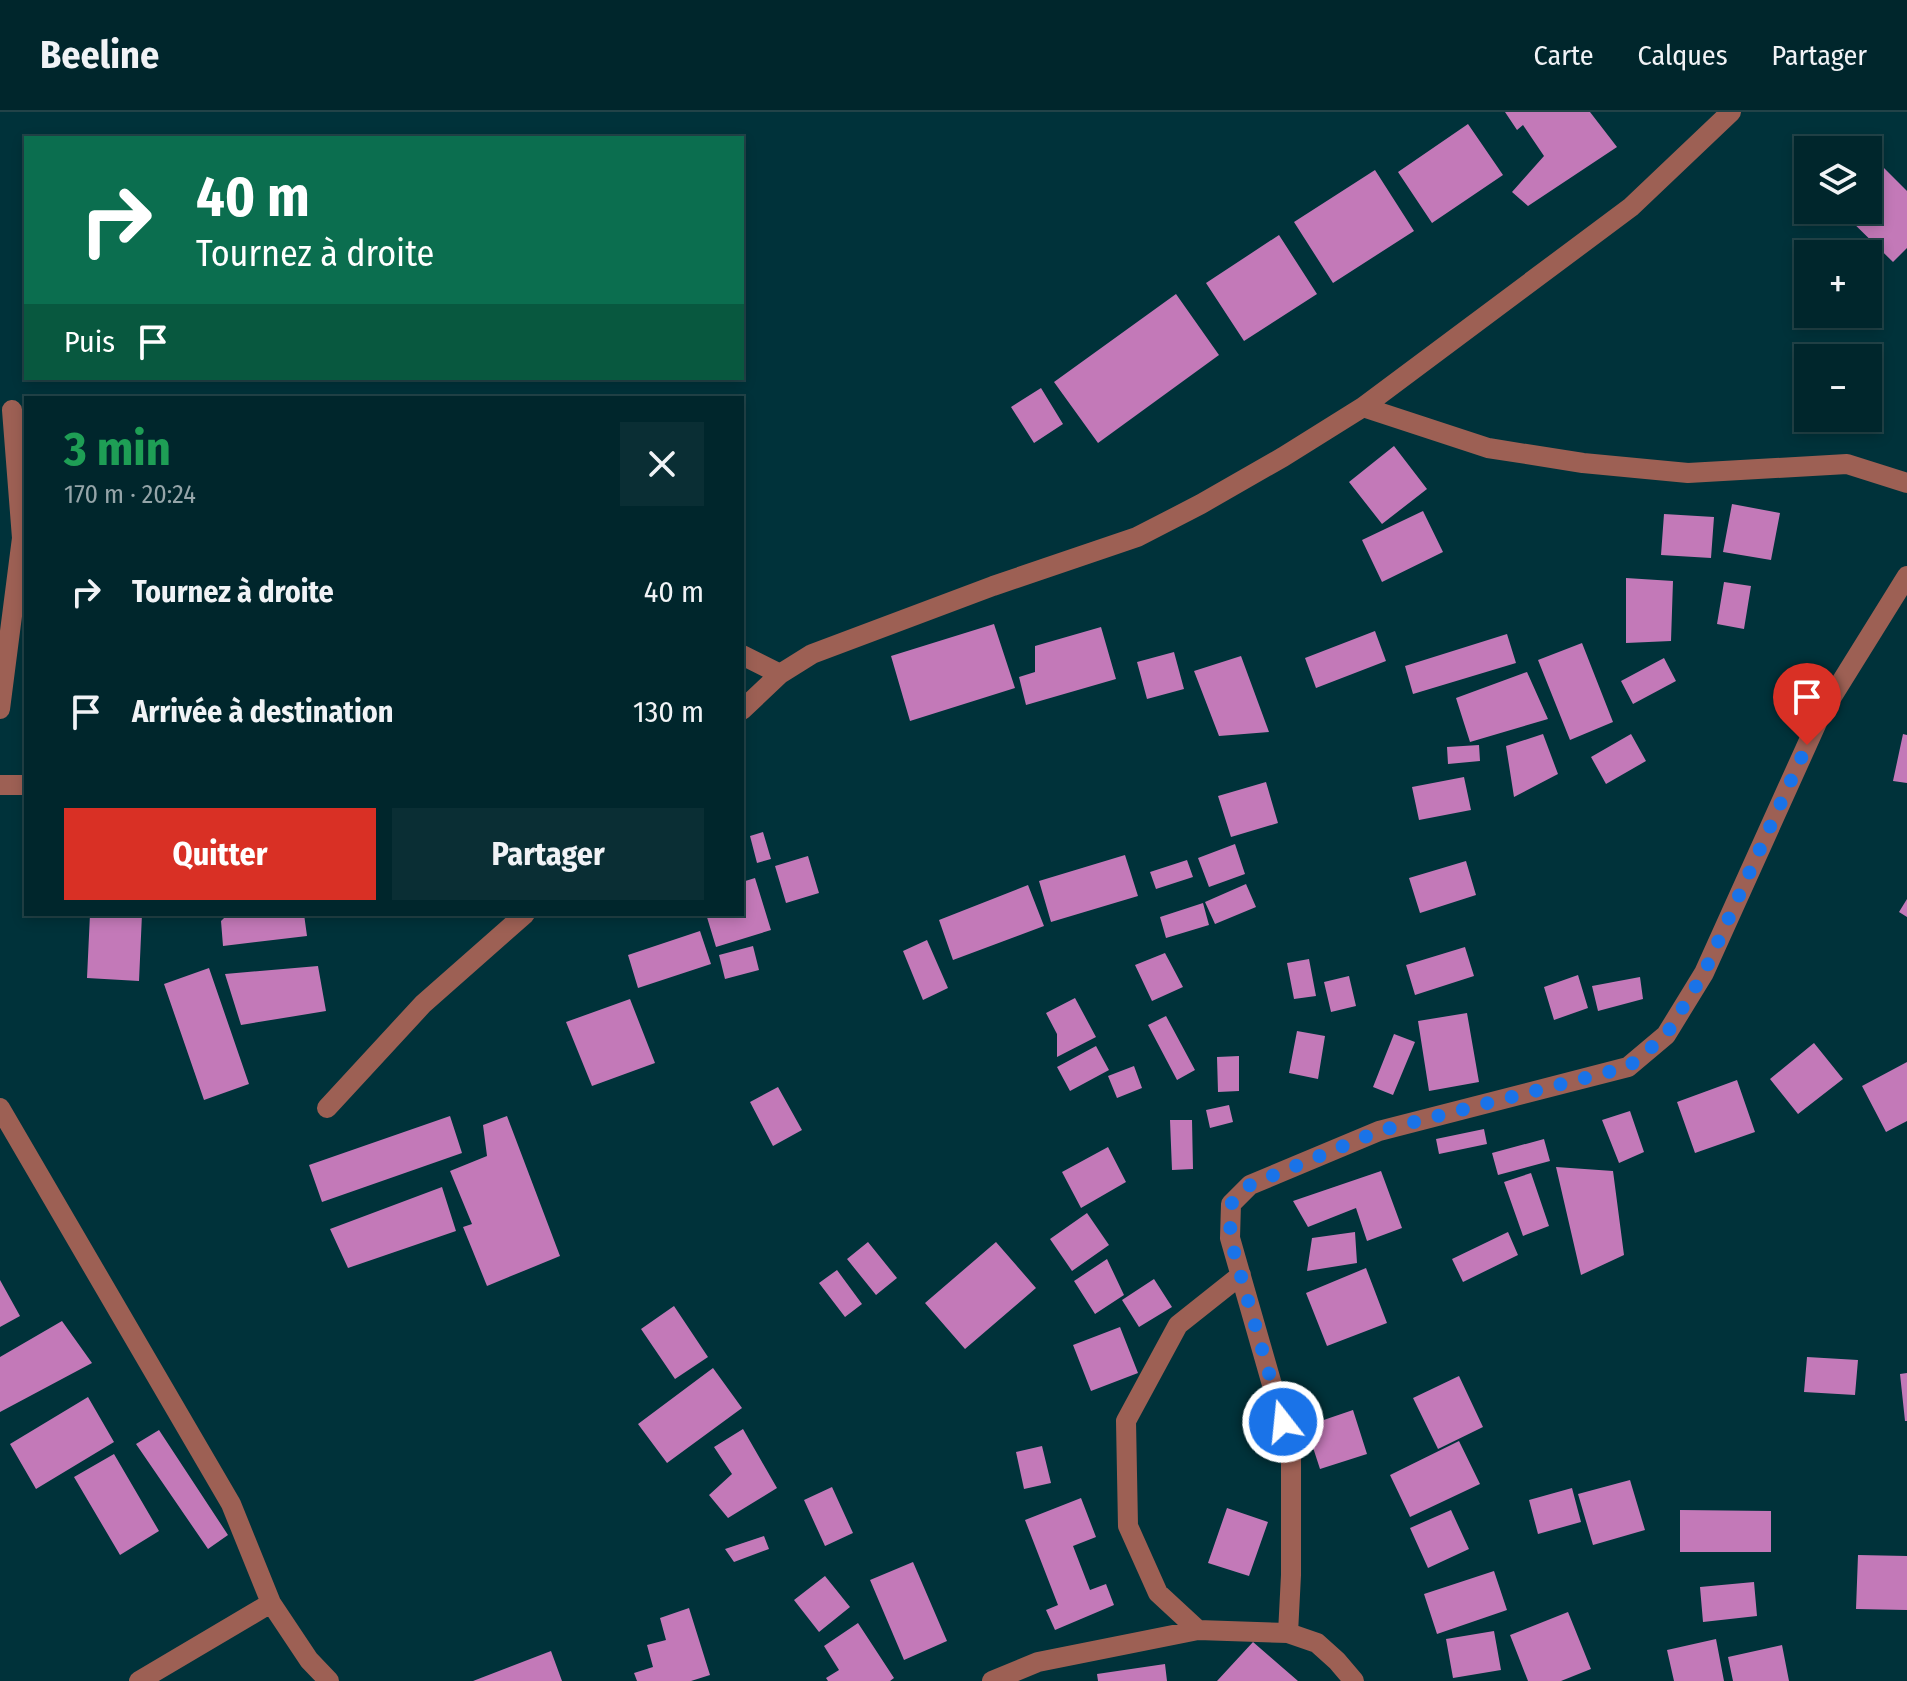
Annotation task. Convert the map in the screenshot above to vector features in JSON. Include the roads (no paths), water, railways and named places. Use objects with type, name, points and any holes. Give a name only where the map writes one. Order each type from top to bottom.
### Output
[{"type":"street","points":[[744,708],[780,674],[812,654],[993,586],[1137,537],[1201,504],[1363,407],[1631,207],[1731,112]]},
{"type":"street","points":[[1363,407],[1488,448],[1583,463],[1688,473],[1847,464],[1907,483]]},
{"type":"street","points":[[0,709],[22,538],[13,409]]},
{"type":"street","points":[[1288,1633],[1291,1451],[1230,1238],[1231,1204],[1250,1185],[1379,1131],[1628,1067],[1666,1035],[1704,973],[1820,716],[1907,576]]},
{"type":"street","points":[[744,656],[780,674]]},
{"type":"street","points":[[0,785],[24,785]]},
{"type":"street","points":[[327,1108],[423,1004],[523,916]]},
{"type":"street","points":[[0,1108],[231,1504],[271,1603],[309,1660],[329,1681]]},
{"type":"street","points":[[1198,1630],[1158,1593],[1128,1526],[1126,1421],[1178,1325],[1241,1275]]},
{"type":"street","points":[[139,1681],[271,1603]]},
{"type":"street","points":[[992,1681],[1038,1662],[1198,1630],[1288,1633],[1317,1643],[1354,1681]]}]
